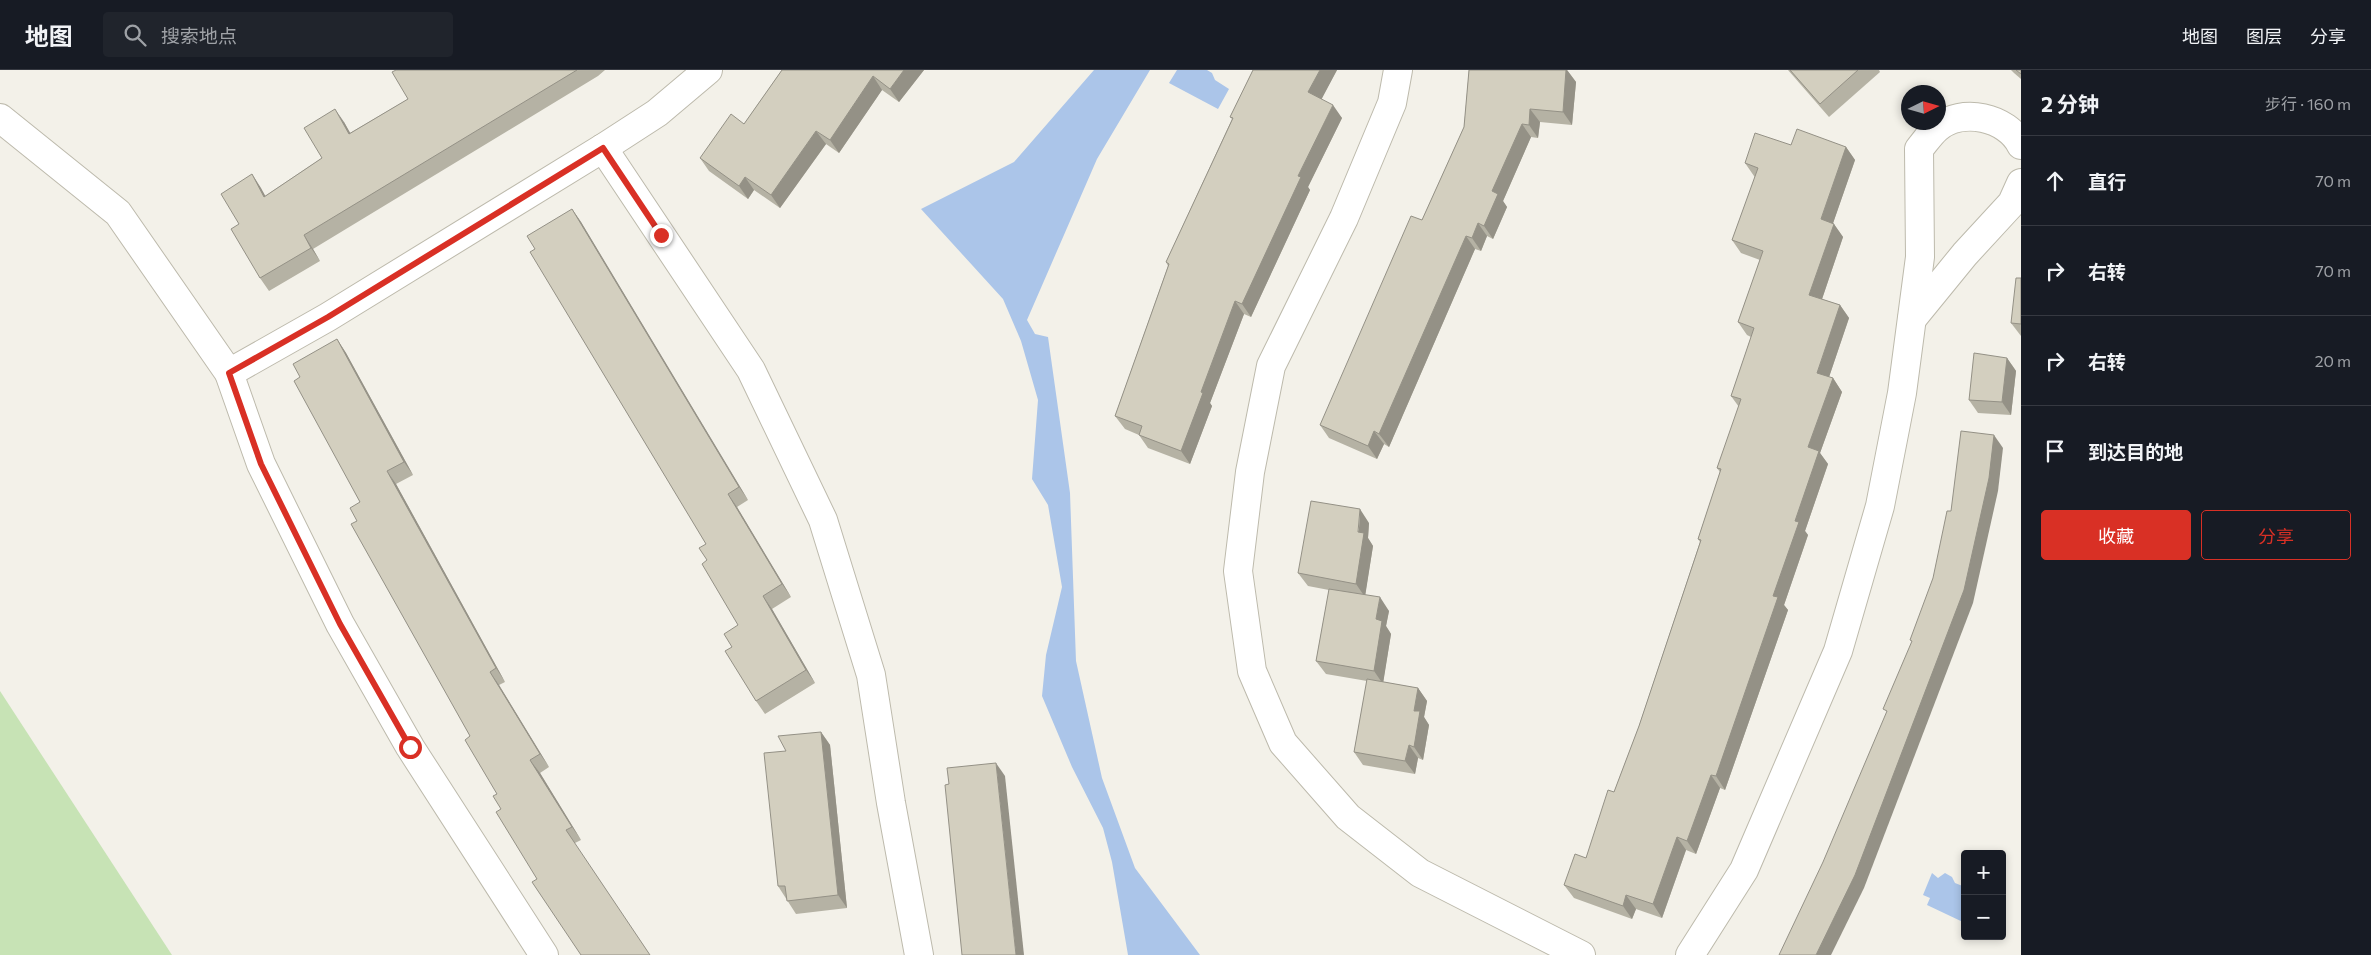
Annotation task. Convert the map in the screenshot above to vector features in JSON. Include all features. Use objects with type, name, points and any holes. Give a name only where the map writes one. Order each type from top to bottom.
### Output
[{"type":"street","points":[[229,373],[344,307],[603,148],[657,113],[708,70]]},
{"type":"street","points":[[1398,70],[1392,103],[1344,218],[1271,366],[1250,472],[1238,571],[1252,671],[1283,743],[1348,817],[1420,873],[1581,955]]},
{"type":"street","points":[[1690,955],[1744,870],[1838,651],[1880,506],[1902,393],[1920,257],[1919,149],[1938,127],[1960,117],[1984,118],[2006,126],[2021,145]]},
{"type":"street","points":[[0,118],[118,213],[229,373],[261,464],[340,624],[410,747],[544,955]]},
{"type":"street","points":[[603,148],[751,370],[823,520],[871,675],[918,955]]},
{"type":"street","points":[[1912,319],[2012,203],[2021,183]]},
{"type":"green space","points":[[0,691],[172,955],[0,955]]},
{"type":"water","points":[[1094,70],[1150,70],[1097,159],[1027,320],[1035,334],[1048,337],[1070,493],[1076,661],[1102,778],[1135,868],[1200,955],[1128,955],[1112,862],[1103,828],[1072,767],[1042,696],[1046,655],[1062,587],[1048,505],[1032,479],[1038,400],[1021,341],[1003,299],[921,209],[1014,162]]},
{"type":"water","points":[[1177,70],[1207,70],[1212,73],[1215,80],[1229,89],[1218,109],[1169,83]]},
{"type":"water","points":[[1932,873],[1938,878],[1945,873],[1952,877],[1955,883],[1961,885],[1961,921],[1927,905],[1930,898],[1923,895]]},
{"type":"building","points":[[396,70],[577,70],[304,235],[311,248],[260,278],[231,229],[239,224],[221,194],[252,174],[264,197],[322,158],[304,128],[335,109],[349,134],[408,99],[392,72]]},
{"type":"building","points":[[782,70],[904,70],[890,89],[873,76],[830,140],[816,131],[771,195],[745,177],[739,186],[700,158],[731,114],[744,124]]},
{"type":"building","points":[[1253,70],[1320,70],[1308,92],[1333,105],[1298,176],[1301,177],[1242,304],[1235,301],[1181,451],[1139,435],[1142,426],[1115,416],[1169,264],[1166,262],[1233,118],[1230,117]]},
{"type":"building","points":[[1469,70],[1566,70],[1563,112],[1530,109],[1529,125],[1522,124],[1492,191],[1498,194],[1484,226],[1478,223],[1472,238],[1466,236],[1379,434],[1374,431],[1368,446],[1320,425],[1411,216],[1422,220],[1464,127]]},
{"type":"building","points":[[1790,70],[1858,70],[1820,104]]},
{"type":"building","points":[[1797,129],[1846,147],[1821,219],[1834,224],[1809,295],[1840,305],[1817,373],[1833,378],[1808,447],[1819,451],[1795,521],[1799,522],[1773,596],[1778,597],[1716,776],[1711,775],[1687,841],[1677,837],[1653,904],[1626,895],[1623,906],[1564,885],[1575,854],[1586,858],[1608,790],[1614,792],[1639,726],[1701,540],[1698,539],[1721,469],[1717,468],[1741,399],[1731,396],[1754,328],[1738,322],[1763,251],[1732,240],[1758,168],[1745,163],[1755,133],[1791,145]]},
{"type":"building","points":[[572,209],[739,487],[728,494],[782,584],[763,596],[806,670],[756,701],[725,651],[732,647],[724,634],[738,625],[702,564],[707,560],[699,548],[706,544],[530,252],[535,249],[527,236]]},
{"type":"building","points":[[2016,278],[2021,278],[2021,324],[2011,323]]},
{"type":"building","points":[[337,339],[404,462],[387,471],[496,668],[490,672],[540,754],[530,760],[572,827],[566,830],[650,955],[581,955],[532,882],[537,879],[496,812],[501,809],[493,796],[497,794],[465,740],[470,736],[351,524],[357,521],[350,508],[360,502],[294,381],[300,377],[293,364]]},
{"type":"building","points":[[1974,353],[2007,358],[2002,402],[1969,400]]},
{"type":"building","points":[[1961,431],[1994,435],[1989,478],[1964,590],[1855,875],[1816,955],[1779,955],[1823,862],[1887,711],[1883,709],[1912,641],[1910,640],[1933,578],[1947,511],[1951,511]]},
{"type":"building","points":[[1311,501],[1360,509],[1358,532],[1364,533],[1356,584],[1298,573]]},
{"type":"building","points":[[1329,589],[1380,597],[1376,619],[1382,621],[1374,671],[1316,661]]},
{"type":"building","points":[[1367,679],[1418,688],[1414,711],[1420,711],[1414,747],[1409,745],[1405,761],[1354,752]]},
{"type":"building","points":[[821,732],[838,895],[787,901],[785,886],[778,886],[764,753],[786,751],[778,736]]},
{"type":"building","points":[[996,763],[1016,955],[962,955],[945,785],[949,784],[947,768]]},
{"type":"route","points":[[410,747],[340,624],[261,464],[229,373],[328,317],[603,148],[661,235]]}]
